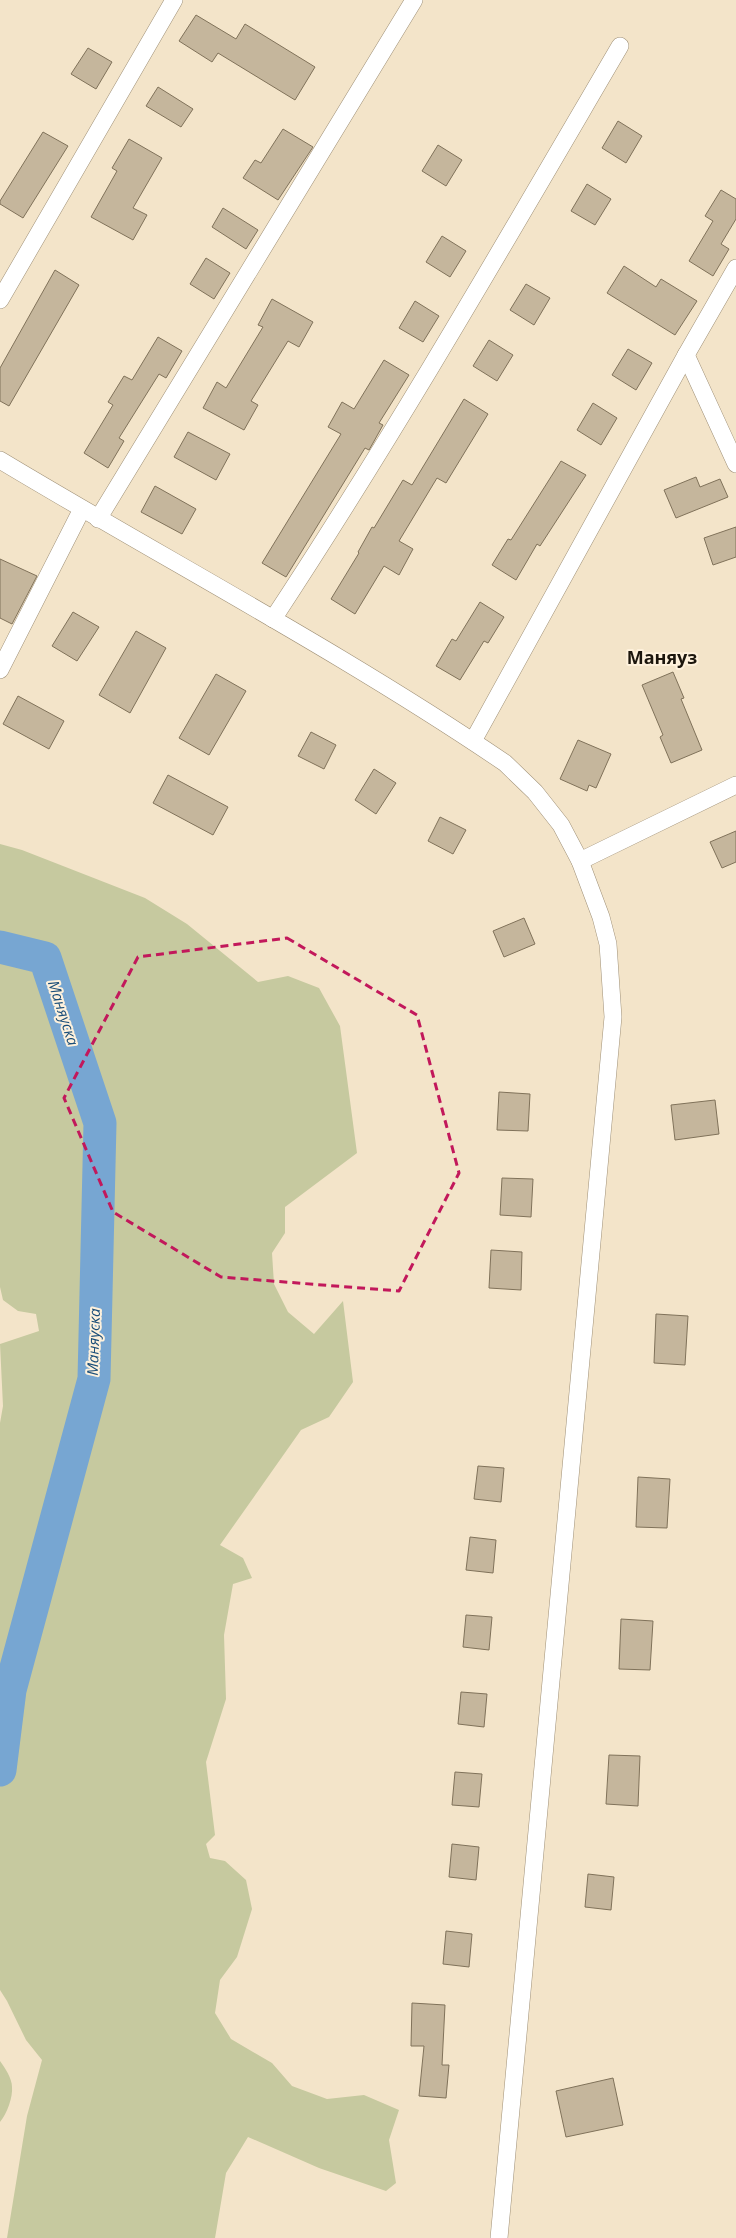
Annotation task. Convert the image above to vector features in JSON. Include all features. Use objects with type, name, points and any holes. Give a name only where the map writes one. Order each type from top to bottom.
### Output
[{"type":"street","points":[[0,300],[174,0]]},
{"type":"street","points":[[98,519],[414,0]]},
{"type":"street","points":[[273,619],[345,510],[448,342],[620,46]]},
{"type":"street","points":[[473,741],[686,355],[736,268]]},
{"type":"street","points":[[686,355],[736,464]]},
{"type":"street","points":[[0,460],[98,519],[273,619],[473,741],[505,763],[535,792],[561,825],[580,861],[601,917],[608,944],[613,1017],[499,2238]]},
{"type":"street","points":[[0,670],[82,509]]},
{"type":"street","points":[[580,861],[736,785]]},
{"type":"highlighted area","points":[[287,938],[417,1015],[459,1173],[399,1291],[221,1277],[113,1212],[64,1098],[138,957]]},
{"type":"green space","points":[[0,844],[22,850],[145,898],[187,924],[258,982],[288,976],[319,988],[340,1026],[357,1153],[285,1207],[285,1233],[272,1253],[274,1284],[288,1312],[314,1334],[343,1301],[353,1382],[329,1417],[301,1430],[220,1545],[243,1558],[252,1578],[233,1584],[224,1635],[226,1699],[206,1762],[215,1835],[206,1844],[210,1858],[225,1861],[246,1880],[252,1909],[237,1957],[220,1980],[215,2013],[231,2039],[272,2063],[292,2086],[327,2099],[364,2095],[399,2110],[389,2140],[396,2183],[386,2191],[319,2168],[248,2137],[226,2173],[215,2238],[7,2238],[27,2116],[42,2060],[26,2040],[0,1990],[0,1423],[3,1406],[0,1344],[39,1331],[36,1314],[18,1311],[3,1300],[0,1287]]},
{"type":"green space","points":[[0,2061],[10,2077],[12,2091],[7,2110],[0,2122]]},
{"type":"building","points":[[196,15],[236,39],[245,24],[315,67],[295,100],[218,53],[212,62],[179,41]]},
{"type":"building","points":[[88,48],[112,62],[96,89],[71,74]]},
{"type":"building","points":[[158,87],[193,109],[181,127],[146,106]]},
{"type":"building","points":[[618,121],[642,136],[626,163],[602,148]]},
{"type":"building","points":[[283,129],[313,147],[278,200],[243,178],[255,160],[261,163]]},
{"type":"building","points":[[43,132],[68,146],[23,218],[0,204],[0,201]]},
{"type":"building","points":[[129,139],[162,158],[133,208],[147,215],[133,240],[91,217],[117,171],[112,168]]},
{"type":"building","points":[[438,145],[462,160],[446,186],[422,171]]},
{"type":"building","points":[[587,184],[611,199],[595,225],[571,211]]},
{"type":"building","points":[[721,190],[736,199],[736,219],[721,244],[729,249],[713,276],[689,261],[713,221],[705,216]]},
{"type":"building","points":[[223,208],[258,230],[246,249],[212,227]]},
{"type":"building","points":[[442,236],[466,251],[450,277],[426,262]]},
{"type":"building","points":[[206,258],[230,273],[214,299],[190,284]]},
{"type":"building","points":[[624,266],[656,287],[661,279],[697,301],[675,335],[607,293]]},
{"type":"building","points":[[55,270],[79,285],[9,406],[0,401],[0,368]]},
{"type":"building","points":[[526,284],[550,298],[534,325],[510,310]]},
{"type":"building","points":[[272,299],[313,322],[299,347],[288,341],[251,401],[258,405],[244,430],[203,408],[217,382],[226,388],[263,327],[258,325]]},
{"type":"building","points":[[415,301],[439,316],[423,342],[399,328]]},
{"type":"building","points":[[158,337],[182,351],[166,378],[159,374],[119,438],[124,441],[108,468],[84,453],[113,405],[108,402],[124,376],[132,380]]},
{"type":"building","points":[[489,340],[513,355],[497,381],[473,366]]},
{"type":"building","points":[[628,349],[652,363],[636,390],[612,375]]},
{"type":"building","points":[[384,360],[409,375],[379,423],[383,425],[369,450],[365,448],[286,577],[262,563],[341,434],[328,427],[342,402],[354,409]]},
{"type":"building","points":[[464,399],[488,414],[446,483],[437,478],[399,541],[413,549],[399,575],[384,566],[355,614],[331,599],[359,553],[358,552],[372,527],[374,528],[403,480],[412,485]]},
{"type":"building","points":[[593,403],[617,418],[601,445],[577,430]]},
{"type":"building","points":[[188,432],[230,454],[216,480],[174,457]]},
{"type":"building","points":[[561,461],[586,475],[540,546],[537,544],[516,580],[492,565],[508,539],[511,540]]},
{"type":"building","points":[[696,477],[700,487],[720,479],[728,497],[676,518],[664,490]]},
{"type":"building","points":[[155,486],[196,509],[182,534],[141,512]]},
{"type":"building","points":[[736,527],[736,557],[713,565],[704,538]]},
{"type":"building","points":[[0,559],[37,576],[12,624],[0,618]]},
{"type":"building","points":[[480,602],[504,617],[488,643],[484,641],[460,680],[436,666],[452,639],[456,641]]},
{"type":"building","points":[[73,612],[99,627],[77,661],[52,646]]},
{"type":"building","points":[[136,631],[166,648],[130,713],[99,695]]},
{"type":"building","points":[[673,672],[684,698],[681,699],[702,750],[671,763],[660,737],[663,735],[642,685]]},
{"type":"building","points":[[216,674],[246,691],[209,755],[179,738]]},
{"type":"building","points":[[18,696],[64,721],[49,749],[3,724]]},
{"type":"building","points":[[311,732],[336,745],[324,769],[298,756]]},
{"type":"building","points":[[578,740],[611,754],[596,788],[589,785],[587,791],[560,779]]},
{"type":"building","points":[[374,769],[396,783],[376,814],[355,800]]},
{"type":"building","points":[[168,775],[228,807],[213,835],[153,803]]},
{"type":"building","points":[[440,817],[466,830],[453,854],[428,841]]},
{"type":"building","points":[[736,831],[736,862],[722,868],[710,842]]},
{"type":"building","points":[[524,918],[535,944],[504,957],[493,931]]},
{"type":"building","points":[[499,1092],[530,1094],[528,1131],[497,1130]]},
{"type":"building","points":[[715,1100],[719,1134],[675,1140],[671,1105]]},
{"type":"building","points":[[502,1178],[533,1179],[531,1217],[500,1215]]},
{"type":"building","points":[[491,1250],[522,1252],[521,1290],[489,1288]]},
{"type":"building","points":[[656,1314],[688,1316],[685,1365],[654,1363]]},
{"type":"building","points":[[478,1466],[504,1468],[501,1502],[474,1499]]},
{"type":"building","points":[[638,1477],[670,1479],[667,1528],[636,1527]]},
{"type":"building","points":[[470,1537],[496,1540],[493,1573],[466,1570]]},
{"type":"building","points":[[466,1615],[492,1617],[489,1650],[463,1647]]},
{"type":"building","points":[[621,1619],[653,1621],[650,1670],[619,1669]]},
{"type":"building","points":[[461,1692],[487,1694],[484,1727],[458,1724]]},
{"type":"building","points":[[609,1755],[640,1756],[638,1806],[606,1804]]},
{"type":"building","points":[[455,1772],[482,1774],[479,1807],[452,1805]]},
{"type":"building","points":[[452,1844],[479,1847],[476,1880],[449,1877]]},
{"type":"building","points":[[588,1874],[614,1877],[611,1910],[585,1907]]},
{"type":"building","points":[[446,1931],[472,1934],[469,1967],[443,1964]]},
{"type":"building","points":[[412,2003],[445,2005],[442,2065],[449,2065],[446,2098],[419,2096],[424,2046],[411,2046]]},
{"type":"building","points":[[613,2078],[623,2125],[566,2137],[556,2091]]},
{"type":"waterway","name":"Маняуска","points":[[0,947],[45,958],[100,1123],[94,1379],[10,1690],[0,1770]]},
{"type":"district","name":"Маняуз","points":[[662,658]]}]
